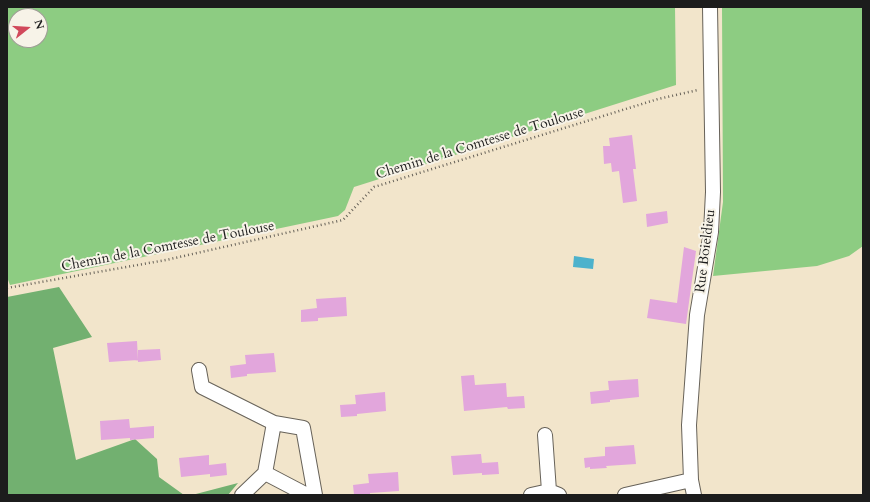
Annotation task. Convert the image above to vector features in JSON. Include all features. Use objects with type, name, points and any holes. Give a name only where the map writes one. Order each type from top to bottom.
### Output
[{"type":"street","name":"Rue Boieldieu","points":[[694,495],[691,480],[689,425],[697,315],[711,232],[712,87],[710,7]]},
{"type":"street","points":[[199,370],[202,387],[274,424],[303,428],[315,495]]},
{"type":"street","points":[[242,495],[264,473],[274,424]]},
{"type":"street","points":[[531,495],[554,493],[545,435]]},
{"type":"street","points":[[264,473],[308,495]]},
{"type":"street","points":[[625,495],[691,480]]},
{"type":"path","name":"Chemin de la Comtesse de Toulouse","points":[[7,288],[166,260],[343,220],[374,187],[658,99],[712,87]]},
{"type":"green space","points":[[7,7],[675,7],[676,85],[354,187],[345,210],[338,216],[10,285],[7,277]]},
{"type":"green space","points":[[722,7],[863,7],[863,246],[849,256],[817,266],[713,276],[723,202]]},
{"type":"green space","points":[[59,287],[92,337],[53,348],[76,460],[135,439],[157,459],[159,477],[184,495],[7,495],[7,297]]},
{"type":"green space","points":[[238,483],[228,495],[192,495]]},
{"type":"water","points":[[574,256],[594,259],[593,269],[573,267]]},
{"type":"building","points":[[632,135],[636,169],[633,169],[637,201],[623,203],[619,171],[612,172],[611,163],[604,164],[603,146],[610,146],[609,138]]},
{"type":"building","points":[[667,211],[668,223],[647,227],[646,214]]},
{"type":"building","points":[[684,247],[696,251],[686,324],[647,318],[650,299],[677,303]]},
{"type":"building","points":[[346,297],[347,316],[318,318],[318,321],[301,322],[301,310],[317,308],[316,299]]},
{"type":"building","points":[[137,341],[138,360],[109,362],[107,343]]},
{"type":"building","points":[[160,349],[161,360],[138,362],[138,350]]},
{"type":"building","points":[[274,353],[276,372],[247,374],[247,376],[231,378],[230,366],[246,364],[245,355]]},
{"type":"building","points":[[474,375],[475,385],[506,383],[507,397],[524,396],[525,408],[508,409],[507,407],[464,411],[461,376]]},
{"type":"building","points":[[638,379],[639,397],[610,400],[610,402],[591,404],[590,392],[609,390],[608,381]]},
{"type":"building","points":[[385,392],[386,411],[341,417],[340,405],[356,404],[355,395]]},
{"type":"building","points":[[129,419],[130,428],[154,426],[154,438],[101,440],[100,421]]},
{"type":"building","points":[[634,445],[636,464],[606,466],[607,468],[585,468],[584,458],[605,456],[605,447]]},
{"type":"building","points":[[481,454],[482,463],[498,462],[499,474],[482,475],[482,473],[453,475],[451,456]]},
{"type":"building","points":[[209,455],[209,465],[226,463],[227,475],[210,477],[210,474],[181,477],[179,458]]},
{"type":"building","points":[[398,472],[399,491],[370,493],[370,495],[354,495],[353,485],[369,483],[368,474]]}]
